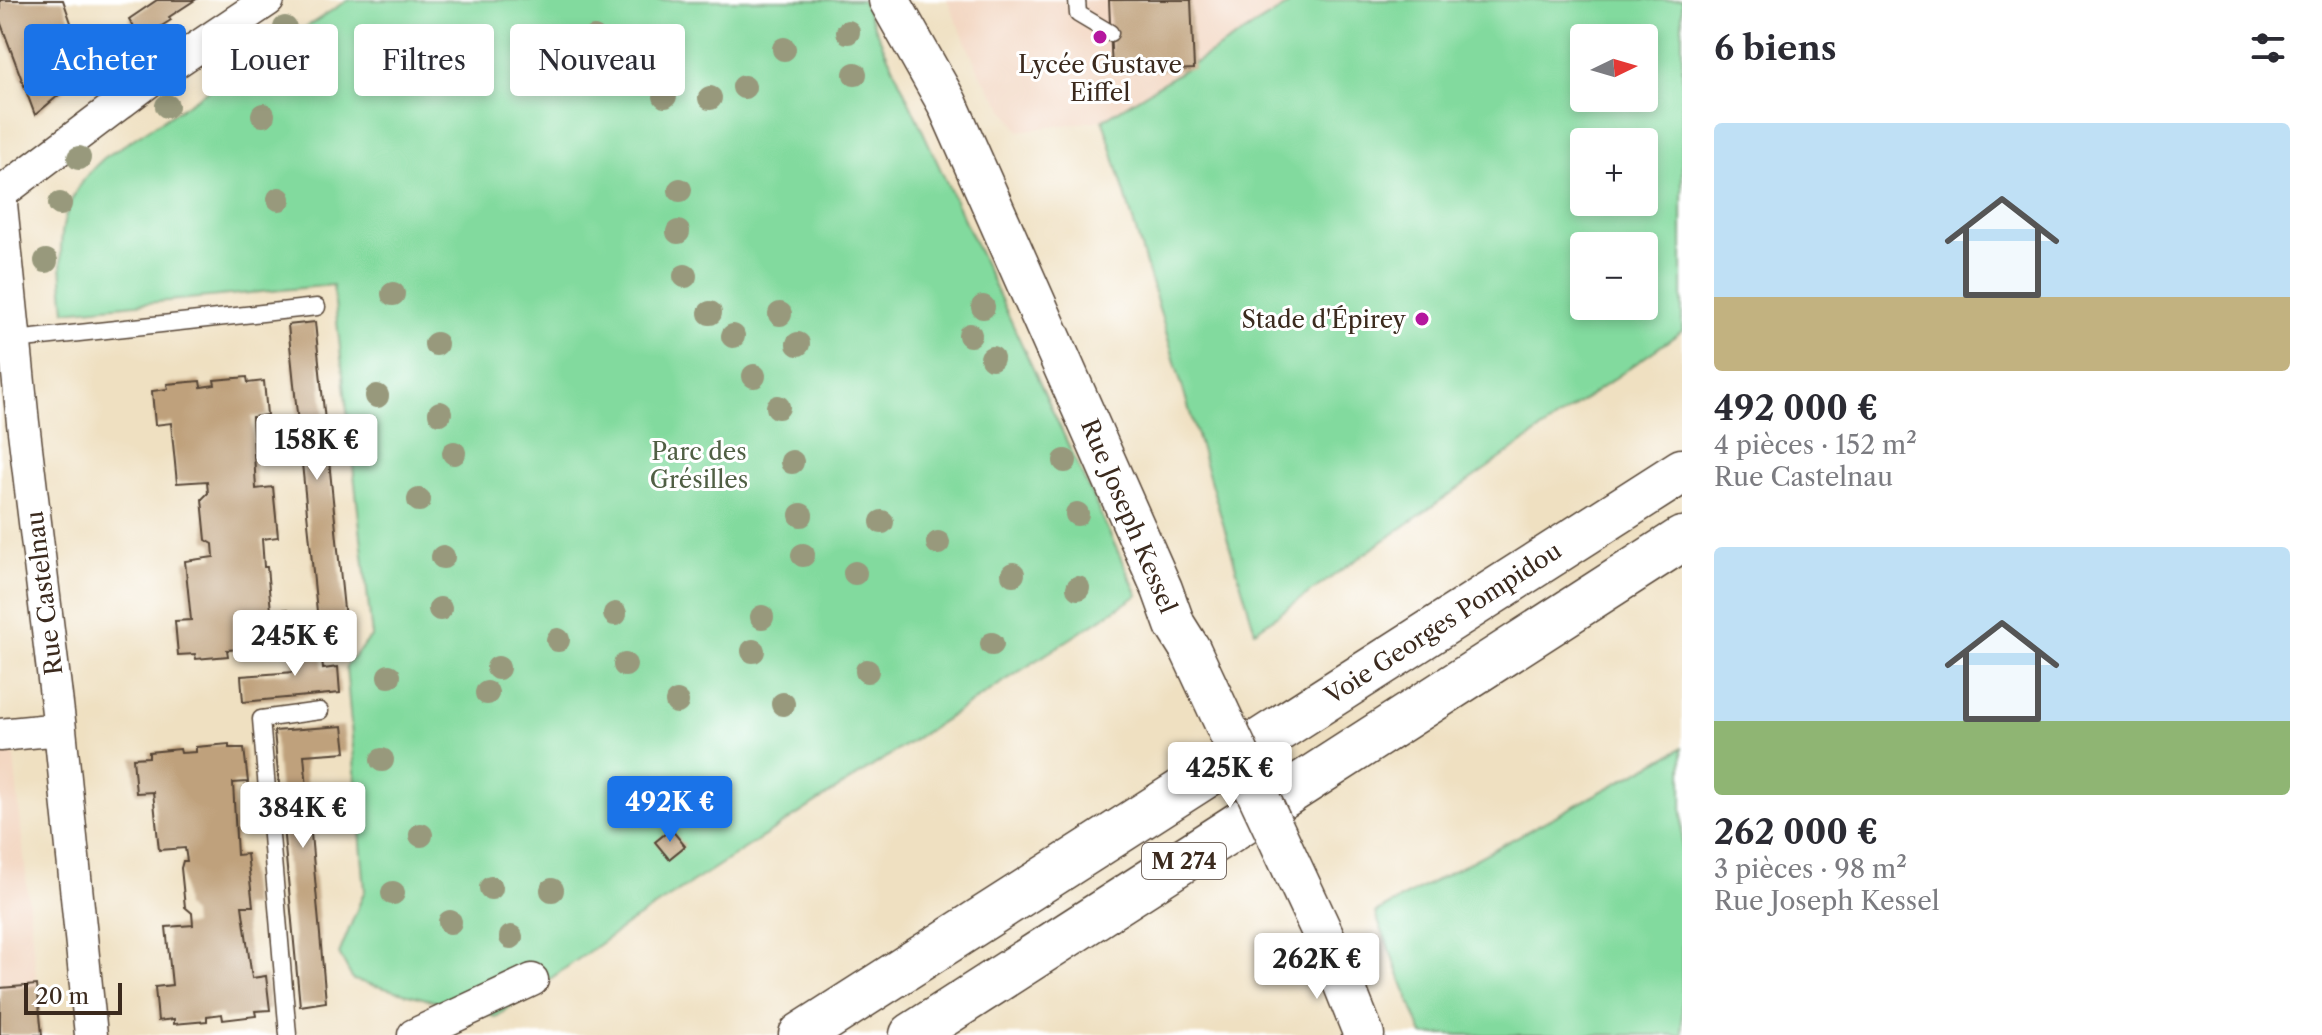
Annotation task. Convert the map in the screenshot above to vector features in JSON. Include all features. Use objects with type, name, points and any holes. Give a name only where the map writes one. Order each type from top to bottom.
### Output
[{"type":"highway","name":"Voie Georges Pompidou","points":[[801,1035],[1682,471]]},
{"type":"highway","name":"M 274","points":[[912,1035],[1682,539]]},
{"type":"highway","points":[[1409,717],[1682,576]]},
{"type":"street","name":"Rue Castelnau","points":[[91,1035],[60,729],[4,265],[0,194],[161,72],[268,0]]},
{"type":"street","name":"Rue Joseph Kessel","points":[[889,0],[947,103],[1156,574],[1175,625],[1190,649],[1328,945],[1364,1035]]},
{"type":"street","points":[[0,735],[60,729]]},
{"type":"street","points":[[414,1035],[532,980]]},
{"type":"lane","points":[[1077,0],[1078,14],[1110,33]]},
{"type":"lane","points":[[15,340],[317,307]]},
{"type":"lane","points":[[288,1035],[261,719],[320,711]]},
{"type":"shaded area","name":"Lycée Gustave Eiffel","points":[[947,0],[1296,0],[1103,120],[1019,131],[980,74]]},
{"type":"shaded area","points":[[13,748],[42,1035],[0,1035],[0,749]]},
{"type":"green space","name":"Parc des Grésilles","points":[[348,0],[862,0],[1138,595],[628,924],[496,1017],[353,980],[339,954],[365,890],[346,666],[372,636],[333,285],[65,311],[61,267],[63,228],[67,210],[87,175],[104,158],[202,95],[338,96],[338,24],[311,24]]},
{"type":"green space","name":"Stade d'Épirey","points":[[1296,0],[1682,0],[1682,331],[1255,631],[1103,120]]},
{"type":"green space","points":[[1682,748],[1682,1035],[1423,1035],[1375,913]]},
{"type":"building","points":[[0,0],[63,0],[71,24],[24,24],[24,85],[0,21]]},
{"type":"building","points":[[157,0],[195,0],[169,17],[171,20],[165,24],[132,24],[129,19]]},
{"type":"building","points":[[1109,0],[1191,0],[1194,69],[1112,73]]},
{"type":"building","points":[[28,96],[58,96],[35,115]]},
{"type":"building","points":[[315,322],[347,639],[320,641],[288,325]]},
{"type":"building","points":[[247,377],[248,383],[264,381],[267,415],[252,417],[256,489],[273,487],[278,537],[262,539],[264,567],[267,567],[271,611],[288,609],[291,644],[275,646],[275,651],[243,655],[241,649],[227,650],[228,656],[196,659],[195,654],[178,655],[175,621],[191,620],[185,561],[214,557],[213,544],[206,540],[202,499],[208,493],[207,481],[177,483],[171,423],[155,425],[152,391],[168,389],[167,384],[200,381],[201,387],[215,385],[214,380]]},
{"type":"building","points":[[320,641],[323,669],[338,667],[340,693],[243,702],[241,676],[294,672],[291,644]]},
{"type":"building","points":[[343,726],[346,752],[304,755],[326,1002],[300,1006],[274,731]]},
{"type":"building","points":[[229,744],[229,748],[244,748],[248,782],[233,783],[237,855],[247,854],[253,906],[242,906],[252,978],[266,976],[270,1010],[255,1011],[256,1016],[223,1020],[222,1014],[207,1016],[207,1021],[174,1024],[174,1019],[158,1021],[155,987],[172,985],[166,927],[193,925],[192,913],[185,907],[181,868],[183,861],[187,861],[185,848],[159,850],[153,792],[136,793],[133,758],[149,757],[149,752],[180,749],[181,753],[196,752],[196,747]]},
{"type":"building","points":[[671,829],[685,846],[669,859],[655,842]]},
{"type":"building","points":[[37,985],[42,1035],[0,1035],[0,988]]},
{"type":"place","name":"Lycée Gustave Eiffel","points":[[1100,37]]},
{"type":"place","name":"Stade d'Épirey","points":[[1422,319]]}]
